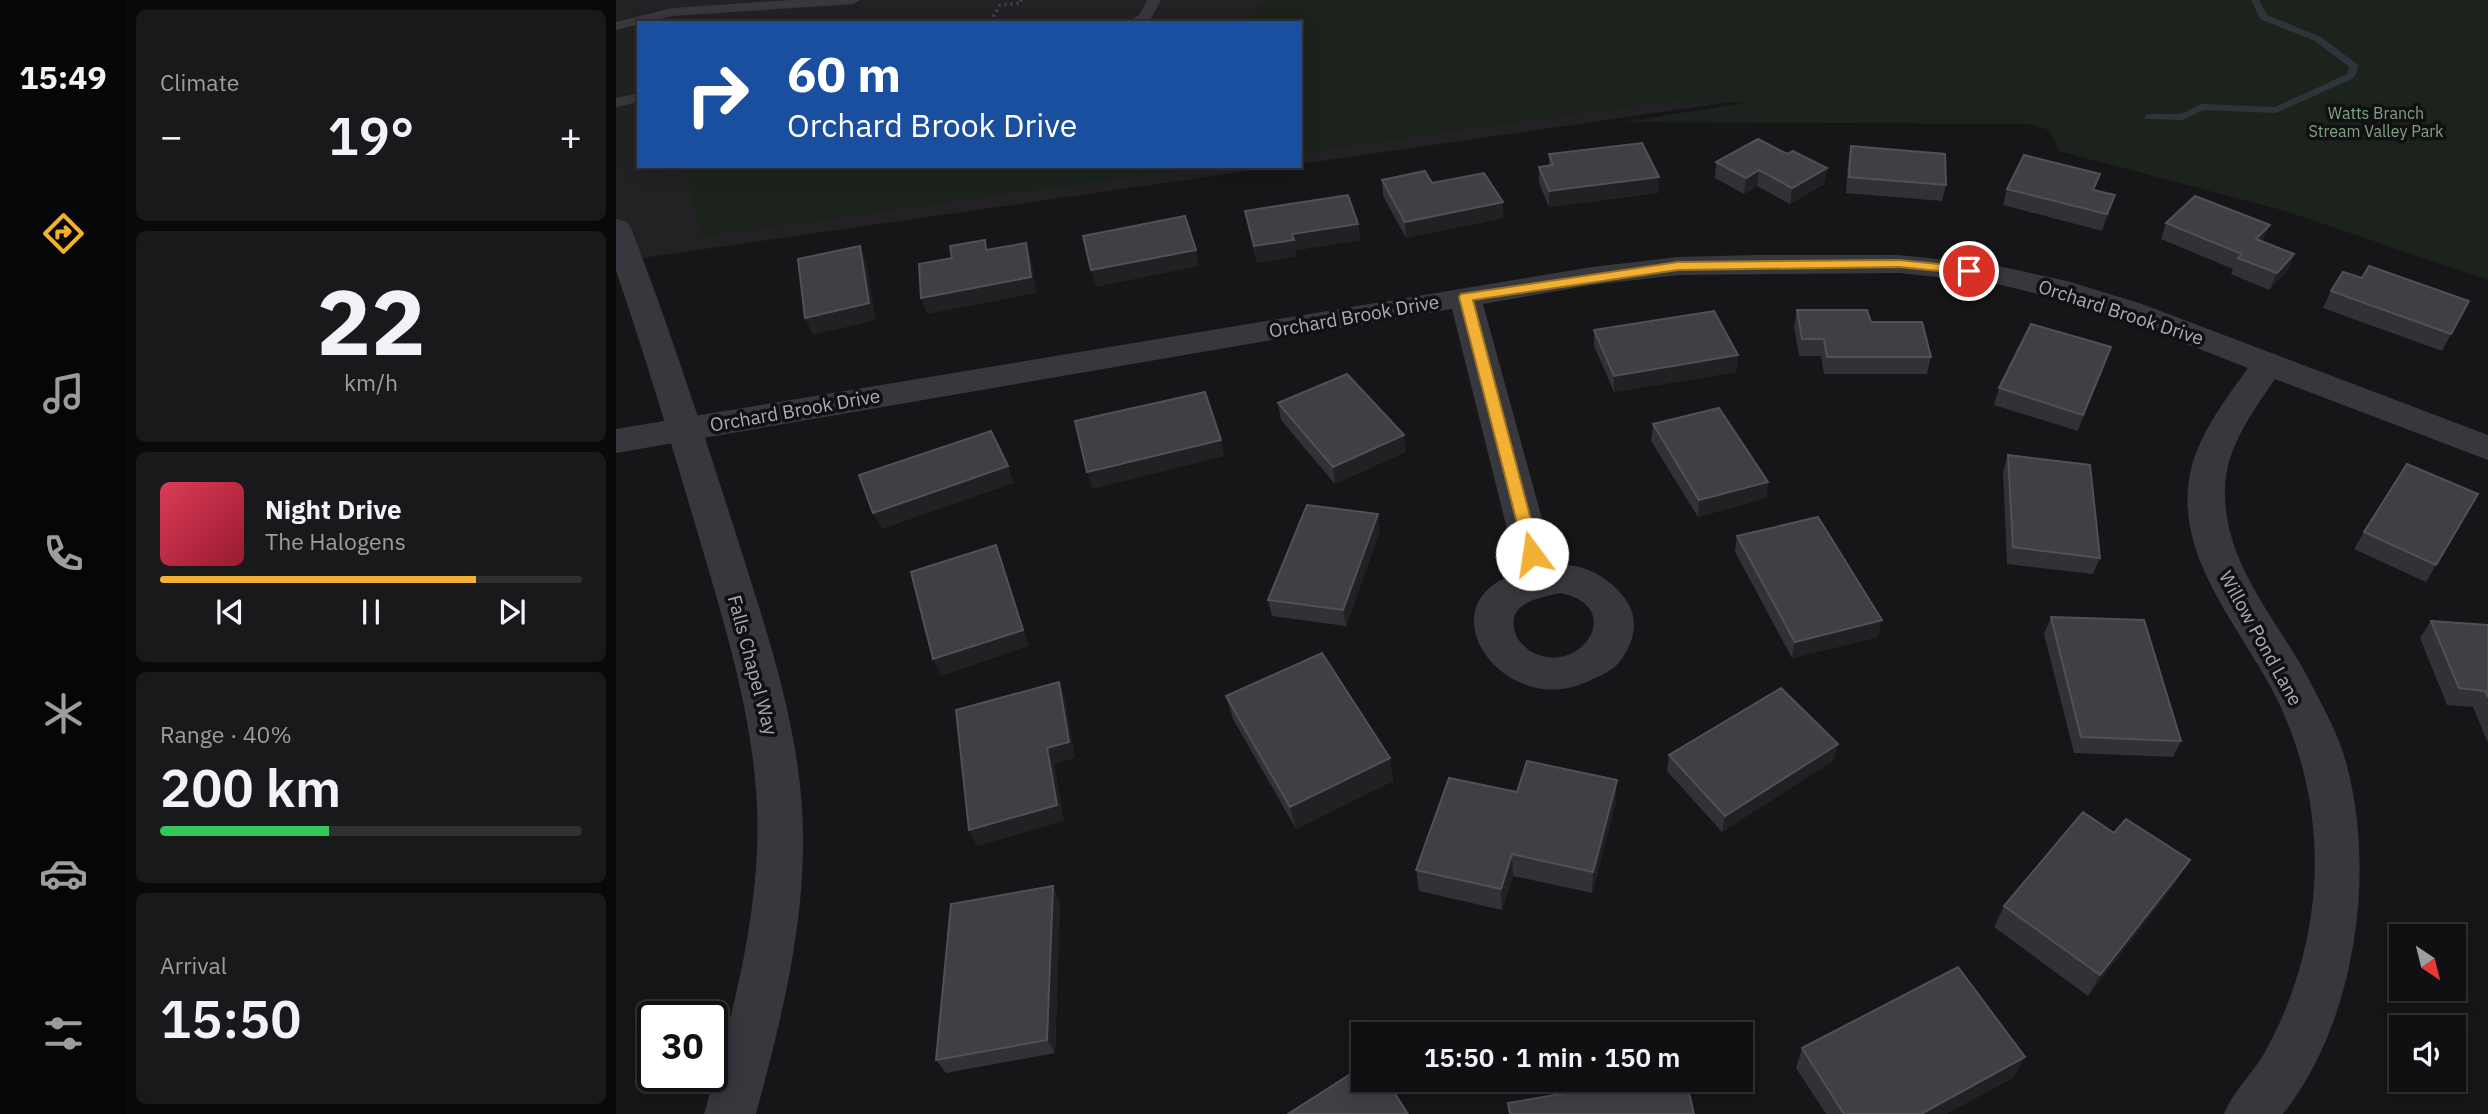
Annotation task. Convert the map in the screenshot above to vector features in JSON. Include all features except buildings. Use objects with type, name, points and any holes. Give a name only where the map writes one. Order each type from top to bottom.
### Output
[{"type":"street","name":"Falls Chapel Way","points":[[616,228],[685,429],[762,681],[774,745],[780,815],[775,910],[755,1023],[730,1114]]},
{"type":"street","name":"Orchard Brook Drive","points":[[616,441],[1465,297],[1678,266],[1899,264],[1993,274],[2067,291],[2488,448]]},
{"type":"street","points":[[1465,297],[1539,580]]},
{"type":"street","name":"Willow Pond Lane","points":[[2250,1114],[2284,1069],[2315,1002],[2332,934],[2337,845],[2325,763],[2282,670],[2227,582],[2211,536],[2206,490],[2213,454],[2238,407],[2268,364]]},
{"type":"lane","points":[[616,26],[672,12],[853,0]]},
{"type":"lane","points":[[1138,21],[1145,17],[1154,0]]},
{"type":"lane","points":[[616,103],[637,98]]},
{"type":"path","points":[[994,21],[994,15],[1000,5],[1021,3],[1021,0]]},
{"type":"shaded area","points":[[616,0],[1900,0],[1955,70],[1302,164],[1302,21],[637,21],[637,168],[1268,168],[628,260],[616,232]]},
{"type":"green space","name":"Watts Branch Stream Valley Park","points":[[1268,0],[2488,0],[2488,280],[2285,211],[2059,151],[2049,130],[2029,124],[1624,122],[1743,103],[1672,101],[1302,153],[1302,21],[1242,21]]},
{"type":"green space","points":[[684,168],[1193,168],[701,237]]},
{"type":"waterway","points":[[2149,117],[2183,117],[2201,107],[2276,110],[2351,76],[2354,66],[2318,39],[2263,17],[2255,0]]},
{"type":"route","points":[[1532,554],[1465,297],[1592,276],[1678,266],[1899,264],[1969,271]]}]
